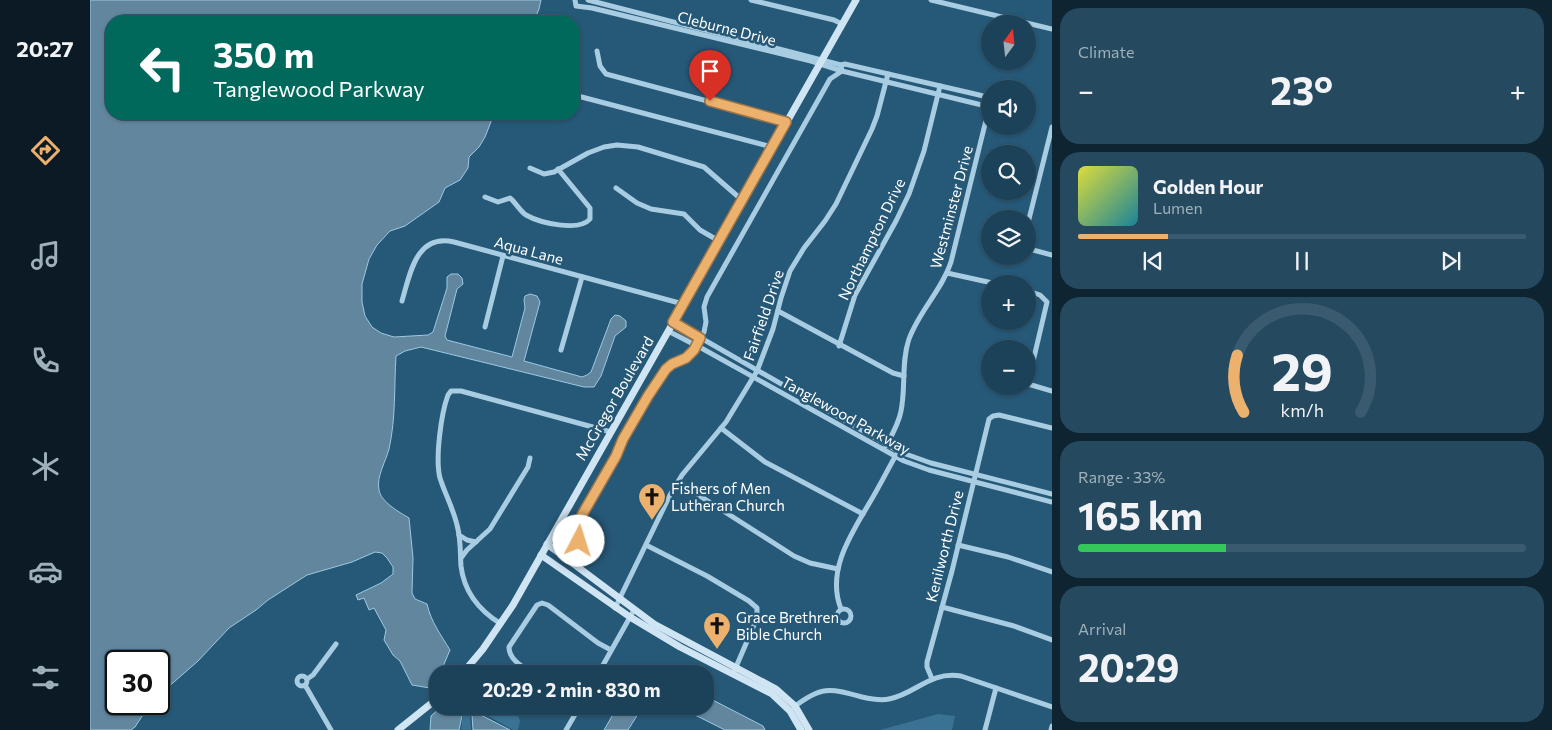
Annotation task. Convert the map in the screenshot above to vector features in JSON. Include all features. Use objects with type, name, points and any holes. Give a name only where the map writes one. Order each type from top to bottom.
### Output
[{"type":"main road","name":"McGregor Boulevard","points":[[470,665],[501,624],[856,0]]},
{"type":"main road","points":[[547,544],[634,610],[668,633],[734,671],[792,708],[809,730]]},
{"type":"main road","points":[[541,555],[615,608],[666,638],[734,671]]},
{"type":"main road","points":[[398,730],[429,705]]},
{"type":"main road","points":[[792,708],[801,730]]},
{"type":"street","name":"Cleburne Drive","points":[[575,0],[576,6],[581,8],[592,8],[694,30],[821,61]]},
{"type":"street","name":"Cleburne Drive","points":[[588,0],[694,30]]},
{"type":"street","points":[[751,0],[834,20],[842,24]]},
{"type":"street","points":[[931,0],[1052,29]]},
{"type":"street","points":[[597,51],[600,66],[606,74],[786,122]]},
{"type":"street","points":[[821,61],[845,64],[981,96]]},
{"type":"street","points":[[821,61],[842,71],[981,105]]},
{"type":"street","points":[[841,65],[842,71]]},
{"type":"street","points":[[571,562],[579,551],[578,530],[582,515],[616,456],[623,439],[656,382],[666,369],[686,358],[696,345],[706,327],[704,307],[707,297],[830,79],[839,75],[842,71]]},
{"type":"street","name":"Fairfield Drive","points":[[615,608],[621,600],[678,482],[689,464],[732,413],[757,371],[790,272],[804,248],[831,212],[872,129],[888,74]]},
{"type":"street","name":"Northampton Drive","points":[[840,346],[855,295],[909,194],[924,151],[940,86]]},
{"type":"street","points":[[580,97],[772,147]]},
{"type":"street","points":[[1031,210],[1052,127]]},
{"type":"street","name":"Westminster Drive","points":[[883,450],[901,413],[907,350],[913,329],[947,273],[983,135]]},
{"type":"street","points":[[530,168],[544,174],[604,147],[618,145],[638,146],[704,167],[742,200]]},
{"type":"street","points":[[485,197],[498,202],[510,198],[526,215],[560,225],[583,224],[590,219],[590,208],[558,169]]},
{"type":"street","points":[[616,188],[637,203],[652,209],[684,214],[700,230],[719,241]]},
{"type":"street","name":"Aqua Lane","points":[[402,301],[414,262],[420,253],[432,243],[449,241],[683,304]]},
{"type":"street","points":[[1036,250],[1052,255]]},
{"type":"street","points":[[485,327],[503,256]]},
{"type":"street","points":[[947,273],[981,280]]},
{"type":"street","points":[[561,350],[582,277]]},
{"type":"street","points":[[1036,293],[1040,294],[1047,302],[1036,349]]},
{"type":"street","points":[[778,311],[892,373],[904,376]]},
{"type":"street","name":"Tanglewood Parkway","points":[[673,322],[898,450],[931,463],[1052,494]]},
{"type":"street","name":"Tanglewood Parkway","points":[[668,331],[895,457],[913,465],[1052,502]]},
{"type":"street","points":[[1036,386],[1052,391]]},
{"type":"street","points":[[501,624],[483,611],[471,596],[462,574],[460,535],[455,516],[441,481],[438,464],[445,405],[448,395],[451,391],[461,391],[611,432]]},
{"type":"street","name":"Kenilworth Drive","points":[[932,678],[927,662],[987,424],[993,416],[999,415],[1052,428]]},
{"type":"street","points":[[721,428],[765,462],[863,514]]},
{"type":"street","points":[[841,609],[837,593],[838,569],[844,550],[898,450]]},
{"type":"street","points":[[461,558],[490,529],[528,467],[530,458]]},
{"type":"street","points":[[678,482],[789,553],[810,563],[838,569]]},
{"type":"street","points":[[1037,498],[1039,490]]},
{"type":"street","points":[[460,535],[467,540],[476,542]]},
{"type":"street","points":[[646,545],[708,576],[757,608],[757,618],[734,671]]},
{"type":"street","points":[[958,545],[1052,572]]},
{"type":"street","points":[[521,665],[512,658],[509,653],[509,647],[537,604],[542,603],[548,605],[611,650]]},
{"type":"street","points":[[942,607],[991,619],[1052,640]]},
{"type":"street","points":[[603,665],[634,610]]},
{"type":"street","points":[[305,686],[307,679],[313,675],[336,644]]},
{"type":"street","points":[[792,708],[811,695],[828,690],[842,691],[874,699],[887,699],[901,695],[932,678],[954,675],[1052,707]]},
{"type":"street","points":[[305,686],[298,685],[297,679],[302,676],[307,679]]},
{"type":"street","points":[[305,686],[331,730]]},
{"type":"street","points":[[985,730],[996,688]]},
{"type":"street","points":[[566,730],[575,715]]},
{"type":"street","points":[[1051,730],[1052,726]]},
{"type":"shaded area","points":[[90,0],[541,0],[536,15],[105,15],[105,120],[492,120],[479,147],[469,157],[468,168],[460,180],[445,188],[439,202],[405,226],[390,231],[377,245],[369,259],[362,284],[362,302],[365,316],[372,327],[381,333],[394,337],[428,335],[433,332],[447,288],[447,277],[451,274],[458,274],[462,278],[463,284],[457,289],[445,336],[447,340],[512,357],[525,308],[525,296],[530,294],[537,296],[540,302],[524,361],[582,377],[591,372],[611,319],[615,315],[620,316],[626,321],[626,327],[615,336],[601,376],[594,387],[584,387],[421,347],[405,351],[396,356],[393,426],[389,449],[378,485],[383,499],[409,518],[413,558],[412,593],[415,599],[427,604],[434,623],[450,650],[444,665],[429,665],[429,688],[412,685],[400,661],[393,655],[384,640],[386,630],[374,608],[369,610],[364,598],[358,600],[356,595],[381,583],[393,574],[393,567],[387,558],[382,553],[375,552],[352,562],[307,575],[268,600],[229,628],[198,661],[170,685],[170,650],[105,650],[105,715],[143,715],[131,730],[90,730]]},
{"type":"shaded area","points":[[714,701],[763,726],[765,730],[725,730],[695,715],[714,715]]},
{"type":"shaded area","points":[[938,714],[955,716],[952,730],[880,730]]},
{"type":"shaded area","points":[[462,715],[459,730],[430,730],[431,716]]},
{"type":"shaded area","points":[[464,715],[470,715],[471,730],[461,730]]},
{"type":"shaded area","points":[[472,715],[481,715],[510,730],[473,730]]},
{"type":"shaded area","points":[[486,715],[518,715],[520,721],[518,730],[513,730]]},
{"type":"shaded area","points":[[613,715],[637,715],[628,730],[604,730]]},
{"type":"place","name":"Fishers of Men Lutheran Church","points":[[652,521]]},
{"type":"place","name":"Grace Brethren Bible Church","points":[[717,650]]},
{"type":"route","points":[[579,541],[578,530],[582,515],[656,382],[672,364],[686,358],[694,350],[700,338],[673,322],[786,122],[710,101]]}]
